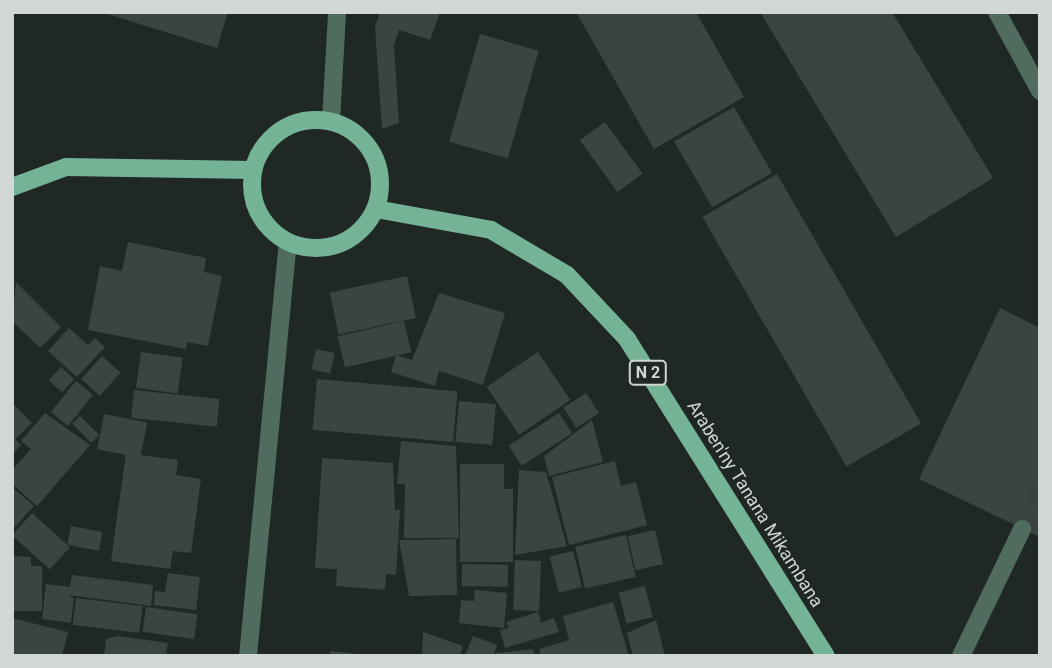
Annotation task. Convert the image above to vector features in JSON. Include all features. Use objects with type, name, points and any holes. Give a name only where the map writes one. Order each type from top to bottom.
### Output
[{"type":"main road","points":[[310,119],[331,121],[368,145],[378,165],[376,209],[365,227],[329,248],[288,243],[258,212],[253,170],[260,150],[282,129],[310,119]]},
{"type":"main road","points":[[12,187],[66,167],[253,170]]},
{"type":"main road","name":"Araben'ny Tanana Mikambana","points":[[376,209],[491,230],[567,275],[627,340],[826,656]]},
{"type":"street","points":[[331,121],[337,12]]},
{"type":"street","points":[[997,12],[1040,91]]},
{"type":"street","points":[[248,656],[288,243]]},
{"type":"street","points":[[961,656],[1022,529]]},
{"type":"building","points":[[101,12],[228,12],[217,48]]},
{"type":"building","points":[[380,12],[440,12],[430,40],[399,30],[394,45],[399,123],[382,129],[375,27]]},
{"type":"building","points":[[576,12],[696,12],[744,97],[654,149]]},
{"type":"building","points":[[760,12],[892,12],[993,178],[896,237]]},
{"type":"building","points":[[480,34],[539,51],[508,158],[449,142]]},
{"type":"building","points":[[734,107],[772,173],[712,207],[674,142]]},
{"type":"building","points":[[605,122],[643,174],[618,192],[580,140]]},
{"type":"building","points":[[777,174],[921,423],[847,466],[703,217]]},
{"type":"building","points":[[128,242],[206,258],[204,272],[222,276],[208,346],[187,342],[186,349],[88,330],[100,266],[122,271]]},
{"type":"building","points":[[407,276],[416,318],[339,334],[330,292]]},
{"type":"building","points":[[16,282],[61,327],[40,348],[12,321]]},
{"type":"building","points":[[439,293],[505,313],[483,385],[439,371],[435,386],[391,372],[396,355],[412,360]]},
{"type":"building","points":[[1000,308],[1040,328],[1040,537],[919,479]]},
{"type":"building","points":[[404,321],[411,352],[345,367],[338,336]]},
{"type":"building","points":[[69,328],[88,345],[95,338],[105,347],[77,377],[48,351]]},
{"type":"building","points":[[316,349],[335,353],[330,373],[312,370]]},
{"type":"building","points":[[141,352],[183,358],[178,393],[136,388]]},
{"type":"building","points":[[538,352],[570,400],[519,435],[487,387]]},
{"type":"building","points":[[102,356],[121,373],[100,396],[81,379]]},
{"type":"building","points":[[61,367],[74,379],[62,392],[49,380]]},
{"type":"building","points":[[317,379],[457,391],[453,442],[313,430]]},
{"type":"building","points":[[76,381],[93,395],[68,426],[51,412]]},
{"type":"building","points":[[134,390],[220,399],[217,427],[131,418]]},
{"type":"building","points":[[586,393],[599,413],[576,428],[563,408]]},
{"type":"building","points":[[459,401],[496,404],[492,445],[455,442]]},
{"type":"building","points":[[12,403],[32,423],[15,439],[21,445],[12,454]]},
{"type":"building","points":[[45,413],[90,445],[37,506],[12,484],[12,470],[31,449],[21,441]]},
{"type":"building","points":[[559,413],[572,433],[522,466],[509,446]]},
{"type":"building","points":[[104,414],[147,422],[140,458],[97,449]]},
{"type":"building","points":[[80,416],[99,435],[91,443],[72,424]]},
{"type":"building","points":[[592,420],[603,462],[549,476],[544,456]]},
{"type":"building","points":[[401,441],[456,446],[459,538],[404,538],[405,484],[397,484]]},
{"type":"building","points":[[126,453],[178,460],[176,475],[201,479],[191,553],[173,551],[170,569],[111,561]]},
{"type":"building","points":[[322,458],[393,463],[395,510],[400,510],[396,575],[386,574],[385,590],[336,586],[337,569],[315,568]]},
{"type":"building","points":[[615,461],[621,486],[636,482],[647,525],[569,545],[552,477]]},
{"type":"building","points":[[460,464],[504,464],[504,489],[513,489],[513,562],[460,562]]},
{"type":"building","points":[[519,470],[546,472],[567,546],[515,555]]},
{"type":"building","points":[[12,487],[34,506],[12,530]]},
{"type":"building","points":[[32,513],[70,547],[50,569],[12,535]]},
{"type":"building","points":[[71,526],[102,532],[99,551],[67,545]]},
{"type":"building","points":[[655,530],[663,564],[636,570],[628,536]]},
{"type":"building","points":[[626,535],[636,577],[585,589],[575,547]]},
{"type":"building","points":[[456,539],[457,595],[409,596],[399,540]]},
{"type":"building","points":[[573,551],[582,587],[559,593],[550,557]]},
{"type":"building","points":[[12,556],[31,557],[31,566],[42,566],[42,611],[12,611]]},
{"type":"building","points":[[515,560],[541,561],[539,611],[513,610]]},
{"type":"building","points":[[462,564],[508,565],[508,587],[462,586]]},
{"type":"building","points":[[168,573],[200,577],[196,610],[154,605],[155,591],[165,592]]},
{"type":"building","points":[[72,575],[153,585],[151,606],[68,595],[74,599],[71,623],[42,619],[46,584],[70,587]]},
{"type":"building","points":[[645,586],[653,617],[627,624],[619,593]]},
{"type":"building","points":[[475,590],[507,593],[504,628],[459,623],[461,600],[474,601]]},
{"type":"building","points":[[76,598],[143,606],[139,633],[73,625]]},
{"type":"building","points":[[613,602],[629,656],[541,656],[539,649],[569,640],[563,616]]},
{"type":"building","points":[[146,607],[197,614],[194,639],[143,632]]},
{"type":"building","points":[[538,612],[541,623],[554,618],[559,632],[505,648],[500,630],[509,628],[506,622]]},
{"type":"building","points":[[12,618],[68,632],[62,656],[12,656]]},
{"type":"building","points":[[656,620],[665,656],[633,656],[627,633]]},
{"type":"building","points":[[423,632],[463,646],[460,656],[422,656]]},
{"type":"building","points":[[118,636],[168,643],[166,653],[173,656],[104,656],[106,639]]},
{"type":"building","points":[[473,636],[497,645],[493,656],[465,656]]},
{"type":"building","points":[[533,649],[535,656],[495,656],[496,653]]},
{"type":"building","points":[[330,651],[359,654],[359,656],[330,656]]},
{"type":"tunnel","points":[[1022,529],[1040,486]]}]
